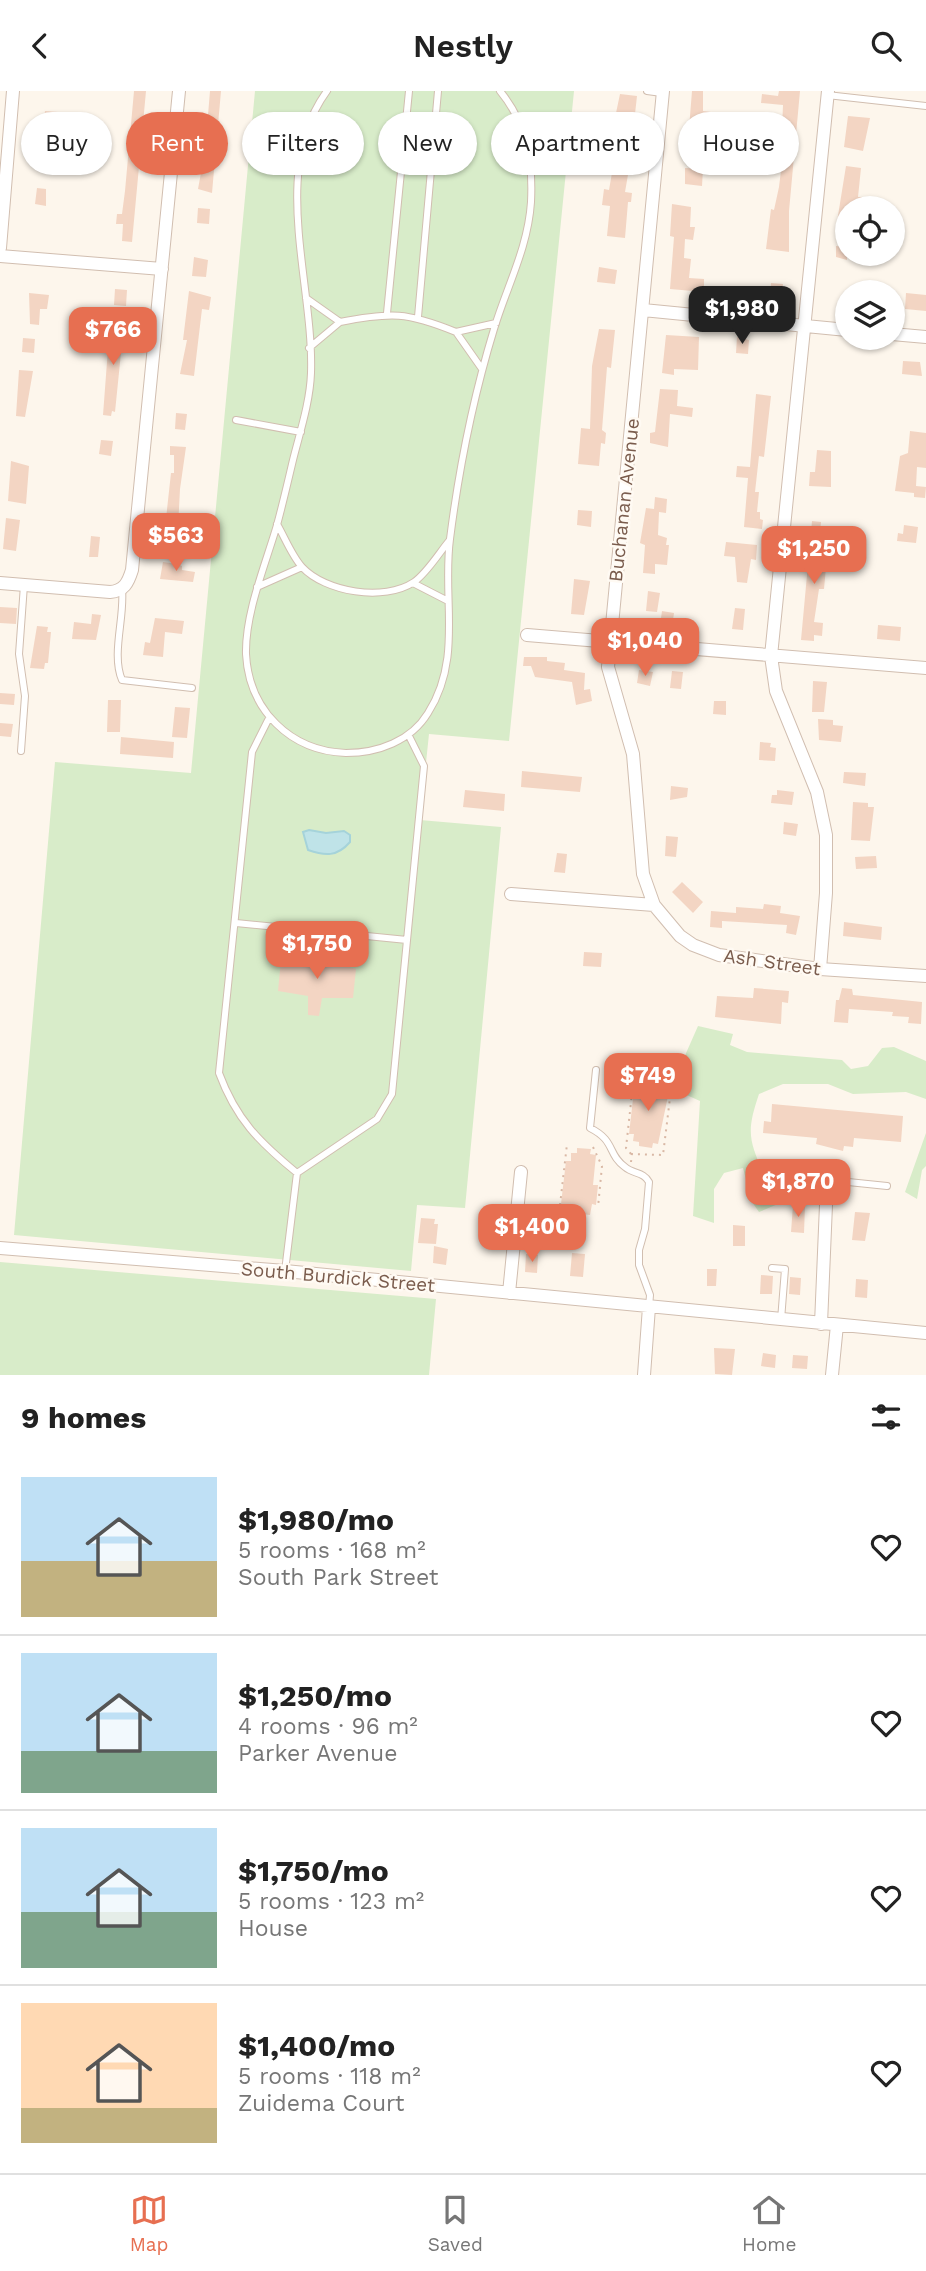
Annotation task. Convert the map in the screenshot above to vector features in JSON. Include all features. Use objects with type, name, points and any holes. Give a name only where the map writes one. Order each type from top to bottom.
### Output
[{"type":"street","points":[[0,248],[13,91]]},
{"type":"street","points":[[0,583],[110,592],[122,589],[132,570],[179,91]]},
{"type":"street","name":"Buchanan Avenue","points":[[654,905],[643,874],[633,754],[608,667],[663,92]]},
{"type":"street","points":[[820,969],[826,893],[826,835],[817,792],[776,691],[771,656],[828,93]]},
{"type":"street","points":[[0,256],[162,269]]},
{"type":"street","points":[[643,310],[835,329]]},
{"type":"street","points":[[905,335],[926,337]]},
{"type":"street","points":[[527,635],[926,668]]},
{"type":"street","points":[[511,894],[654,905]]},
{"type":"street","name":"Ash Street","points":[[654,905],[680,936],[707,952],[820,969],[926,976]]},
{"type":"street","points":[[509,1293],[521,1172]]},
{"type":"street","points":[[821,1324],[827,1181]]},
{"type":"street","name":"South Burdick Street","points":[[0,1248],[285,1271],[926,1333]]},
{"type":"street","points":[[644,1375],[649,1307]]},
{"type":"street","points":[[832,1375],[837,1325]]},
{"type":"lane","points":[[327,91],[317,105],[308,127],[296,173],[311,373],[301,432],[257,587],[246,654],[253,682],[268,720],[306,745],[343,753],[374,751],[409,736],[428,713],[447,665],[451,629],[448,601],[449,541],[466,432],[496,323],[527,236],[531,176],[528,146],[519,118],[500,91]]},
{"type":"lane","points":[[387,313],[409,91]]},
{"type":"lane","points":[[418,317],[438,91]]},
{"type":"lane","points":[[647,91],[663,92]]},
{"type":"lane","points":[[828,93],[926,106]]},
{"type":"lane","points":[[306,298],[340,321]]},
{"type":"lane","points":[[309,348],[340,321],[387,313],[418,317],[456,332],[482,369]]},
{"type":"lane","points":[[456,332],[496,323]]},
{"type":"lane","points":[[236,421],[301,432]]},
{"type":"lane","points":[[277,524],[302,567],[328,584],[350,593],[379,592],[413,583],[449,541]]},
{"type":"lane","points":[[257,587],[302,567]]},
{"type":"lane","points":[[413,583],[448,601]]},
{"type":"lane","points":[[21,751],[25,696],[19,654],[24,585]]},
{"type":"lane","points":[[122,589],[124,606],[117,670],[122,680],[191,688]]},
{"type":"lane","points":[[268,720],[252,752],[219,1073],[232,1107],[271,1151],[297,1173]]},
{"type":"lane","points":[[285,1271],[297,1173],[377,1119],[392,1094],[424,766],[409,736]]},
{"type":"lane","points":[[236,923],[407,940]]},
{"type":"lane","points":[[596,1070],[590,1129],[606,1136],[625,1167],[643,1175],[649,1182],[639,1265],[648,1285],[649,1307]]},
{"type":"lane","points":[[771,1174],[887,1186]]},
{"type":"lane","points":[[772,1268],[785,1269],[781,1320]]},
{"type":"path","points":[[632,1093],[626,1148],[632,1154],[663,1155],[670,1098]]},
{"type":"path","points":[[560,1205],[567,1144]]},
{"type":"path","points":[[593,1147],[602,1166],[598,1207]]},
{"type":"path","points":[[631,1163],[632,1154]]},
{"type":"green space","points":[[255,91],[574,91],[572,112],[491,112],[491,175],[566,175],[509,741],[429,734],[420,820],[501,827],[465,1208],[417,1205],[411,1271],[14,1235],[55,762],[191,773],[247,175],[364,175],[364,112],[253,112]]},
{"type":"green space","points":[[698,1026],[733,1034],[730,1045],[747,1052],[842,1060],[851,1069],[868,1066],[882,1048],[894,1047],[926,1061],[926,1099],[906,1092],[853,1094],[828,1084],[783,1084],[759,1094],[751,1129],[756,1156],[766,1180],[789,1186],[797,1196],[759,1212],[752,1202],[743,1168],[724,1173],[714,1189],[714,1223],[693,1216],[700,1101],[682,1093],[683,1060]]},
{"type":"green space","points":[[926,1133],[926,1166],[922,1170],[917,1199],[905,1192]]},
{"type":"green space","points":[[0,1262],[436,1299],[429,1375],[0,1375]]},
{"type":"water","points":[[309,830],[326,833],[344,831],[350,835],[350,842],[335,853],[314,852],[308,850],[303,832]]},
{"type":"building","points":[[134,91],[146,91],[144,112],[132,112]]},
{"type":"building","points":[[210,91],[221,91],[219,112],[208,112]]},
{"type":"building","points":[[692,91],[703,91],[703,111],[711,112],[690,112]]},
{"type":"building","points":[[779,91],[800,91],[798,112],[783,112],[783,105],[761,103],[762,94],[778,96]]},
{"type":"building","points":[[620,94],[637,96],[635,112],[616,112]]},
{"type":"building","points":[[848,116],[870,118],[863,151],[844,147]]},
{"type":"building","points":[[846,166],[861,168],[858,196],[841,196]]},
{"type":"building","points":[[126,175],[138,175],[132,242],[122,241],[123,224],[116,224],[117,214],[122,214]]},
{"type":"building","points":[[201,175],[214,175],[212,193],[198,189]]},
{"type":"building","points":[[612,175],[628,175],[625,192],[632,193],[631,202],[628,202],[625,238],[607,236],[610,206],[602,205],[604,189],[609,190]]},
{"type":"building","points":[[685,175],[703,175],[702,186],[685,184]]},
{"type":"building","points":[[780,175],[792,175],[789,252],[766,249],[771,209],[774,210]]},
{"type":"building","points":[[37,188],[46,189],[46,206],[35,204]]},
{"type":"building","points":[[672,204],[691,207],[690,227],[695,227],[693,240],[685,239],[684,258],[691,259],[689,278],[704,279],[704,292],[670,289],[674,237],[670,236]]},
{"type":"building","points":[[198,208],[210,209],[209,224],[197,223]]},
{"type":"building","points":[[194,257],[208,260],[206,277],[192,276]]},
{"type":"building","points":[[599,267],[617,270],[615,284],[597,282]]},
{"type":"building","points":[[771,283],[783,284],[781,299],[770,298]]},
{"type":"building","points":[[115,289],[127,290],[126,306],[114,305]]},
{"type":"building","points":[[189,291],[211,297],[209,310],[202,309],[194,376],[180,374],[187,340],[183,340]]},
{"type":"building","points":[[29,293],[49,295],[47,309],[40,309],[39,325],[30,324]]},
{"type":"building","points":[[906,293],[926,295],[926,311],[905,309]]},
{"type":"building","points":[[110,322],[124,323],[115,412],[112,411],[111,416],[103,415]]},
{"type":"building","points":[[599,329],[615,330],[611,368],[607,367],[602,430],[606,433],[605,444],[601,443],[599,466],[578,464],[581,428],[590,429],[592,366]]},
{"type":"building","points":[[666,335],[699,337],[698,370],[674,369],[674,375],[662,373]]},
{"type":"building","points":[[737,337],[749,340],[748,354],[736,353]]},
{"type":"building","points":[[23,338],[35,339],[34,353],[22,352]]},
{"type":"building","points":[[903,361],[920,362],[922,376],[902,374]]},
{"type":"building","points":[[19,370],[33,371],[25,417],[16,416]]},
{"type":"building","points":[[660,389],[678,390],[677,406],[693,408],[692,417],[670,414],[668,447],[650,443],[650,433],[655,432]]},
{"type":"building","points":[[756,394],[771,396],[764,457],[759,456],[755,492],[759,492],[757,512],[760,512],[760,519],[763,520],[762,529],[744,527],[748,478],[736,477],[737,466],[750,467]]},
{"type":"building","points":[[176,413],[187,414],[185,430],[175,429]]},
{"type":"building","points":[[910,431],[926,433],[926,468],[917,467],[916,486],[926,487],[925,498],[914,497],[914,493],[895,491],[900,456],[908,453]]},
{"type":"building","points":[[101,440],[113,441],[111,456],[99,454]]},
{"type":"building","points":[[170,446],[186,447],[180,489],[177,547],[163,546],[171,473],[174,473],[174,455],[170,455]]},
{"type":"building","points":[[817,450],[831,451],[831,487],[809,486],[810,472],[815,472]]},
{"type":"building","points":[[11,461],[29,466],[26,504],[8,501]]},
{"type":"building","points":[[655,497],[667,499],[666,513],[659,512],[658,535],[667,538],[666,545],[669,545],[667,565],[655,564],[655,574],[643,573],[645,545],[640,543],[646,508],[654,509]]},
{"type":"building","points":[[578,510],[592,511],[591,527],[577,525]]},
{"type":"building","points":[[6,518],[20,520],[16,551],[3,549]]},
{"type":"building","points":[[812,521],[821,522],[818,550],[819,555],[827,556],[824,589],[819,589],[814,622],[823,623],[822,636],[814,635],[814,641],[801,640]]},
{"type":"building","points":[[904,525],[918,527],[916,543],[897,541],[898,533],[903,534]]},
{"type":"building","points":[[91,536],[100,537],[98,557],[89,557]]},
{"type":"building","points":[[726,542],[757,545],[756,560],[751,559],[747,583],[737,582],[735,557],[724,556]]},
{"type":"building","points":[[163,562],[177,564],[182,566],[182,570],[195,572],[193,582],[160,579]]},
{"type":"building","points":[[574,579],[590,581],[584,615],[571,614]]},
{"type":"building","points":[[648,591],[660,593],[657,612],[646,611]]},
{"type":"building","points":[[0,607],[17,608],[16,624],[0,623]]},
{"type":"building","points":[[735,608],[745,609],[743,630],[732,629]]},
{"type":"building","points":[[662,611],[674,613],[672,627],[660,625]]},
{"type":"building","points":[[92,614],[101,615],[96,640],[72,639],[74,622],[91,624]]},
{"type":"building","points":[[155,618],[184,621],[182,634],[165,632],[163,657],[143,655],[145,642],[150,643]]},
{"type":"building","points":[[878,625],[901,627],[900,641],[877,639]]},
{"type":"building","points":[[37,626],[48,627],[47,632],[51,632],[48,663],[45,663],[44,669],[30,668]]},
{"type":"building","points":[[524,657],[547,657],[547,661],[565,663],[564,670],[585,673],[584,690],[590,689],[592,701],[576,705],[572,682],[535,677],[531,666],[523,666]]},
{"type":"building","points":[[639,670],[653,672],[650,686],[637,683]]},
{"type":"building","points":[[672,671],[683,672],[681,689],[670,688]]},
{"type":"building","points":[[813,681],[827,682],[824,712],[812,712]]},
{"type":"building","points":[[0,693],[15,694],[14,705],[0,704]]},
{"type":"building","points":[[108,700],[121,700],[120,732],[107,732]]},
{"type":"building","points":[[714,701],[726,701],[726,715],[713,714]]},
{"type":"building","points":[[175,707],[190,708],[187,738],[172,737]]},
{"type":"building","points":[[818,719],[833,720],[833,725],[843,726],[841,742],[819,740]]},
{"type":"building","points":[[0,723],[13,724],[11,737],[0,736]]},
{"type":"building","points":[[121,737],[174,742],[173,758],[120,754]]},
{"type":"building","points":[[760,742],[771,743],[770,747],[776,748],[775,761],[759,760]]},
{"type":"building","points":[[522,771],[582,777],[580,792],[521,787]]},
{"type":"building","points":[[844,772],[866,773],[865,786],[843,783]]},
{"type":"building","points":[[671,786],[688,788],[687,797],[670,800]]},
{"type":"building","points":[[465,790],[505,794],[504,811],[463,807]]},
{"type":"building","points":[[777,790],[794,792],[792,805],[771,803],[772,795],[777,795]]},
{"type":"building","points":[[853,802],[868,803],[868,807],[874,807],[870,841],[851,840]]},
{"type":"building","points":[[784,822],[798,824],[796,836],[783,834]]},
{"type":"building","points":[[666,836],[678,837],[676,857],[665,856]]},
{"type":"building","points":[[557,853],[567,854],[565,873],[554,872]]},
{"type":"building","points":[[876,856],[877,868],[856,869],[855,857]]},
{"type":"building","points":[[682,882],[703,902],[693,913],[672,892]]},
{"type":"building","points":[[764,904],[781,906],[780,913],[800,916],[796,935],[786,933],[787,925],[722,921],[722,928],[710,927],[711,911],[736,913],[736,907],[763,909]]},
{"type":"building","points":[[844,922],[882,927],[881,940],[843,936]]},
{"type":"building","points":[[584,952],[602,953],[601,967],[583,966]]},
{"type":"building","points":[[312,957],[356,969],[353,998],[322,998],[319,1016],[308,1015],[308,996],[278,991],[281,960],[311,961]]},
{"type":"building","points":[[754,988],[789,991],[788,1003],[782,1002],[781,1024],[715,1017],[717,996],[753,998]]},
{"type":"building","points":[[842,988],[852,989],[853,995],[922,1002],[921,1024],[908,1023],[909,1017],[892,1016],[893,1012],[849,1009],[848,1023],[834,1022],[836,1000],[839,1000]]},
{"type":"building","points":[[640,1081],[664,1083],[663,1095],[668,1096],[658,1144],[653,1143],[652,1148],[639,1146],[639,1142],[633,1141],[634,1134],[629,1134],[634,1090],[639,1090]]},
{"type":"building","points":[[772,1104],[903,1116],[901,1142],[854,1138],[853,1147],[844,1146],[843,1151],[816,1144],[817,1138],[763,1133],[764,1121],[771,1122]]},
{"type":"building","points":[[577,1148],[591,1149],[590,1154],[596,1155],[593,1185],[598,1185],[596,1205],[592,1204],[590,1215],[565,1212],[566,1204],[561,1204],[566,1161],[571,1161],[571,1153],[577,1153]]},
{"type":"building","points":[[793,1205],[805,1206],[804,1233],[791,1232]]},
{"type":"building","points":[[855,1212],[870,1213],[865,1241],[852,1240]]},
{"type":"building","points":[[421,1218],[435,1219],[434,1224],[438,1224],[436,1244],[418,1243]]},
{"type":"building","points":[[733,1225],[745,1226],[745,1246],[733,1246]]},
{"type":"building","points":[[434,1246],[448,1249],[446,1265],[433,1263]]},
{"type":"building","points":[[572,1253],[585,1254],[583,1277],[570,1276]]},
{"type":"building","points":[[526,1254],[538,1255],[537,1273],[525,1272]]},
{"type":"building","points":[[707,1269],[717,1269],[716,1286],[707,1286]]},
{"type":"building","points":[[761,1275],[773,1276],[772,1294],[760,1294]]},
{"type":"building","points":[[790,1277],[801,1278],[800,1295],[789,1294]]},
{"type":"building","points":[[856,1279],[868,1280],[867,1298],[855,1297]]},
{"type":"building","points":[[714,1348],[735,1349],[732,1375],[715,1374]]},
{"type":"building","points":[[763,1353],[776,1355],[775,1368],[761,1366]]},
{"type":"building","points":[[793,1355],[808,1356],[807,1369],[792,1368]]}]
